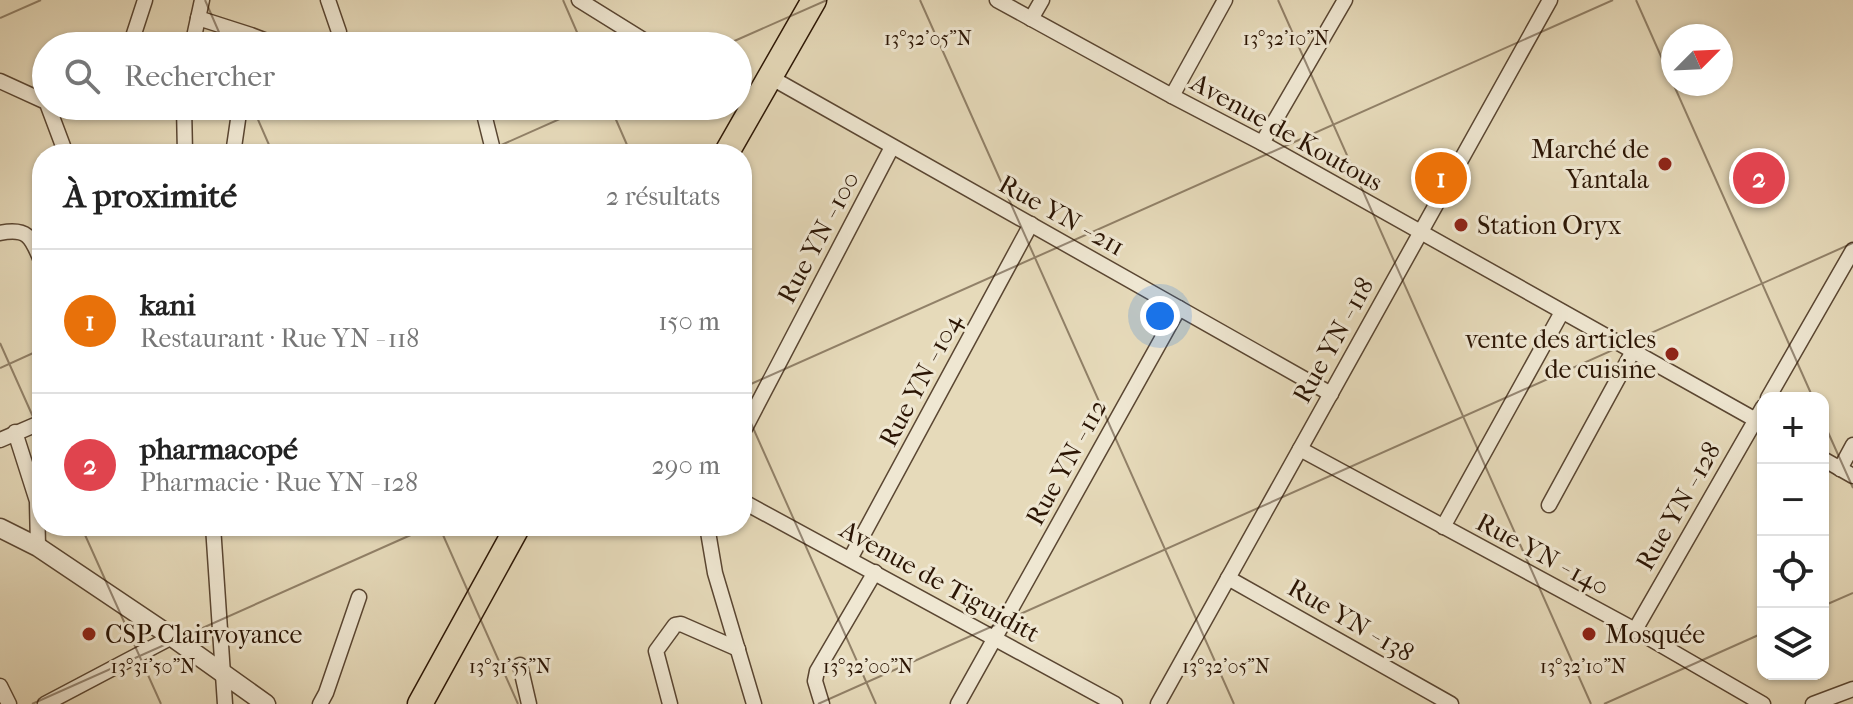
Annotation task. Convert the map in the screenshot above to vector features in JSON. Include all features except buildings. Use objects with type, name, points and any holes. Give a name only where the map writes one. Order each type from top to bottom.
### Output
[{"type":"highway","points":[[752,97],[770,77],[814,0]]},
{"type":"highway","points":[[730,144],[739,120]]},
{"type":"highway","points":[[420,704],[512,536]]},
{"type":"street","points":[[135,32],[145,0]]},
{"type":"street","points":[[195,32],[202,0]]},
{"type":"street","points":[[328,0],[339,32]]},
{"type":"street","points":[[579,0],[630,32]]},
{"type":"street","name":"Avenue de Koutous","points":[[997,0],[1262,143],[1633,351],[1757,415]]},
{"type":"street","points":[[1031,19],[1042,0]]},
{"type":"street","points":[[1172,96],[1225,0]]},
{"type":"street","points":[[1262,143],[1345,0]]},
{"type":"street","name":"Rue YN - 118","points":[[1158,704],[1550,0]]},
{"type":"street","points":[[198,18],[242,32]]},
{"type":"street","name":"Rue YN - 211","points":[[770,77],[1331,394]]},
{"type":"street","points":[[0,81],[32,97]]},
{"type":"street","points":[[53,120],[62,144]]},
{"type":"street","points":[[184,120],[185,144]]},
{"type":"street","points":[[234,144],[238,120]]},
{"type":"street","points":[[486,120],[492,144]]},
{"type":"street","name":"Rue YN - 100","points":[[752,415],[892,147]]},
{"type":"street","name":"Rue YN - 104","points":[[850,559],[1031,224]]},
{"type":"street","points":[[0,233],[15,230],[32,241]]},
{"type":"street","points":[[1771,392],[1853,250]]},
{"type":"street","name":"Rue YN - 112","points":[[958,704],[1179,308]]},
{"type":"street","points":[[1443,527],[1562,312]]},
{"type":"street","points":[[1549,505],[1633,351]]},
{"type":"street","name":"Rue YN - 128","points":[[1635,630],[1757,422]]},
{"type":"street","points":[[0,440],[32,426]]},
{"type":"street","points":[[15,432],[32,485]]},
{"type":"street","points":[[1846,472],[1853,445]]},
{"type":"street","name":"Rue YN - 140","points":[[1300,449],[1635,630],[1763,704]]},
{"type":"street","name":"Avenue de Tiguiditt","points":[[752,506],[1115,704]]},
{"type":"street","points":[[0,528],[38,547],[266,704]]},
{"type":"street","points":[[38,536],[38,547]]},
{"type":"street","points":[[214,536],[225,704]]},
{"type":"street","points":[[709,536],[715,573],[754,704]]},
{"type":"street","points":[[822,704],[815,681],[817,671],[875,572]]},
{"type":"street","name":"Rue YN - 138","points":[[1228,578],[1451,704]]},
{"type":"street","points":[[320,704],[359,597]]},
{"type":"street","points":[[670,704],[656,651],[678,623],[738,649]]},
{"type":"street","points":[[45,704],[172,637]]},
{"type":"street","points":[[520,665],[529,704]]},
{"type":"street","points":[[0,686],[9,704]]},
{"type":"street","points":[[1813,704],[1853,689]]},
{"type":"place","name":"Marché de Yantala","points":[[1665,164]]},
{"type":"place","name":"kani","points":[[1441,178]]},
{"type":"place","name":"pharmacopé","points":[[1759,178]]},
{"type":"place","name":"Station Oryx","points":[[1461,225]]},
{"type":"place","name":"vente des articles de cuisine","points":[[1672,354]]},
{"type":"place","name":"CSP Clairvoyance","points":[[89,634]]},
{"type":"place","name":"Mosquée","points":[[1589,634]]}]
